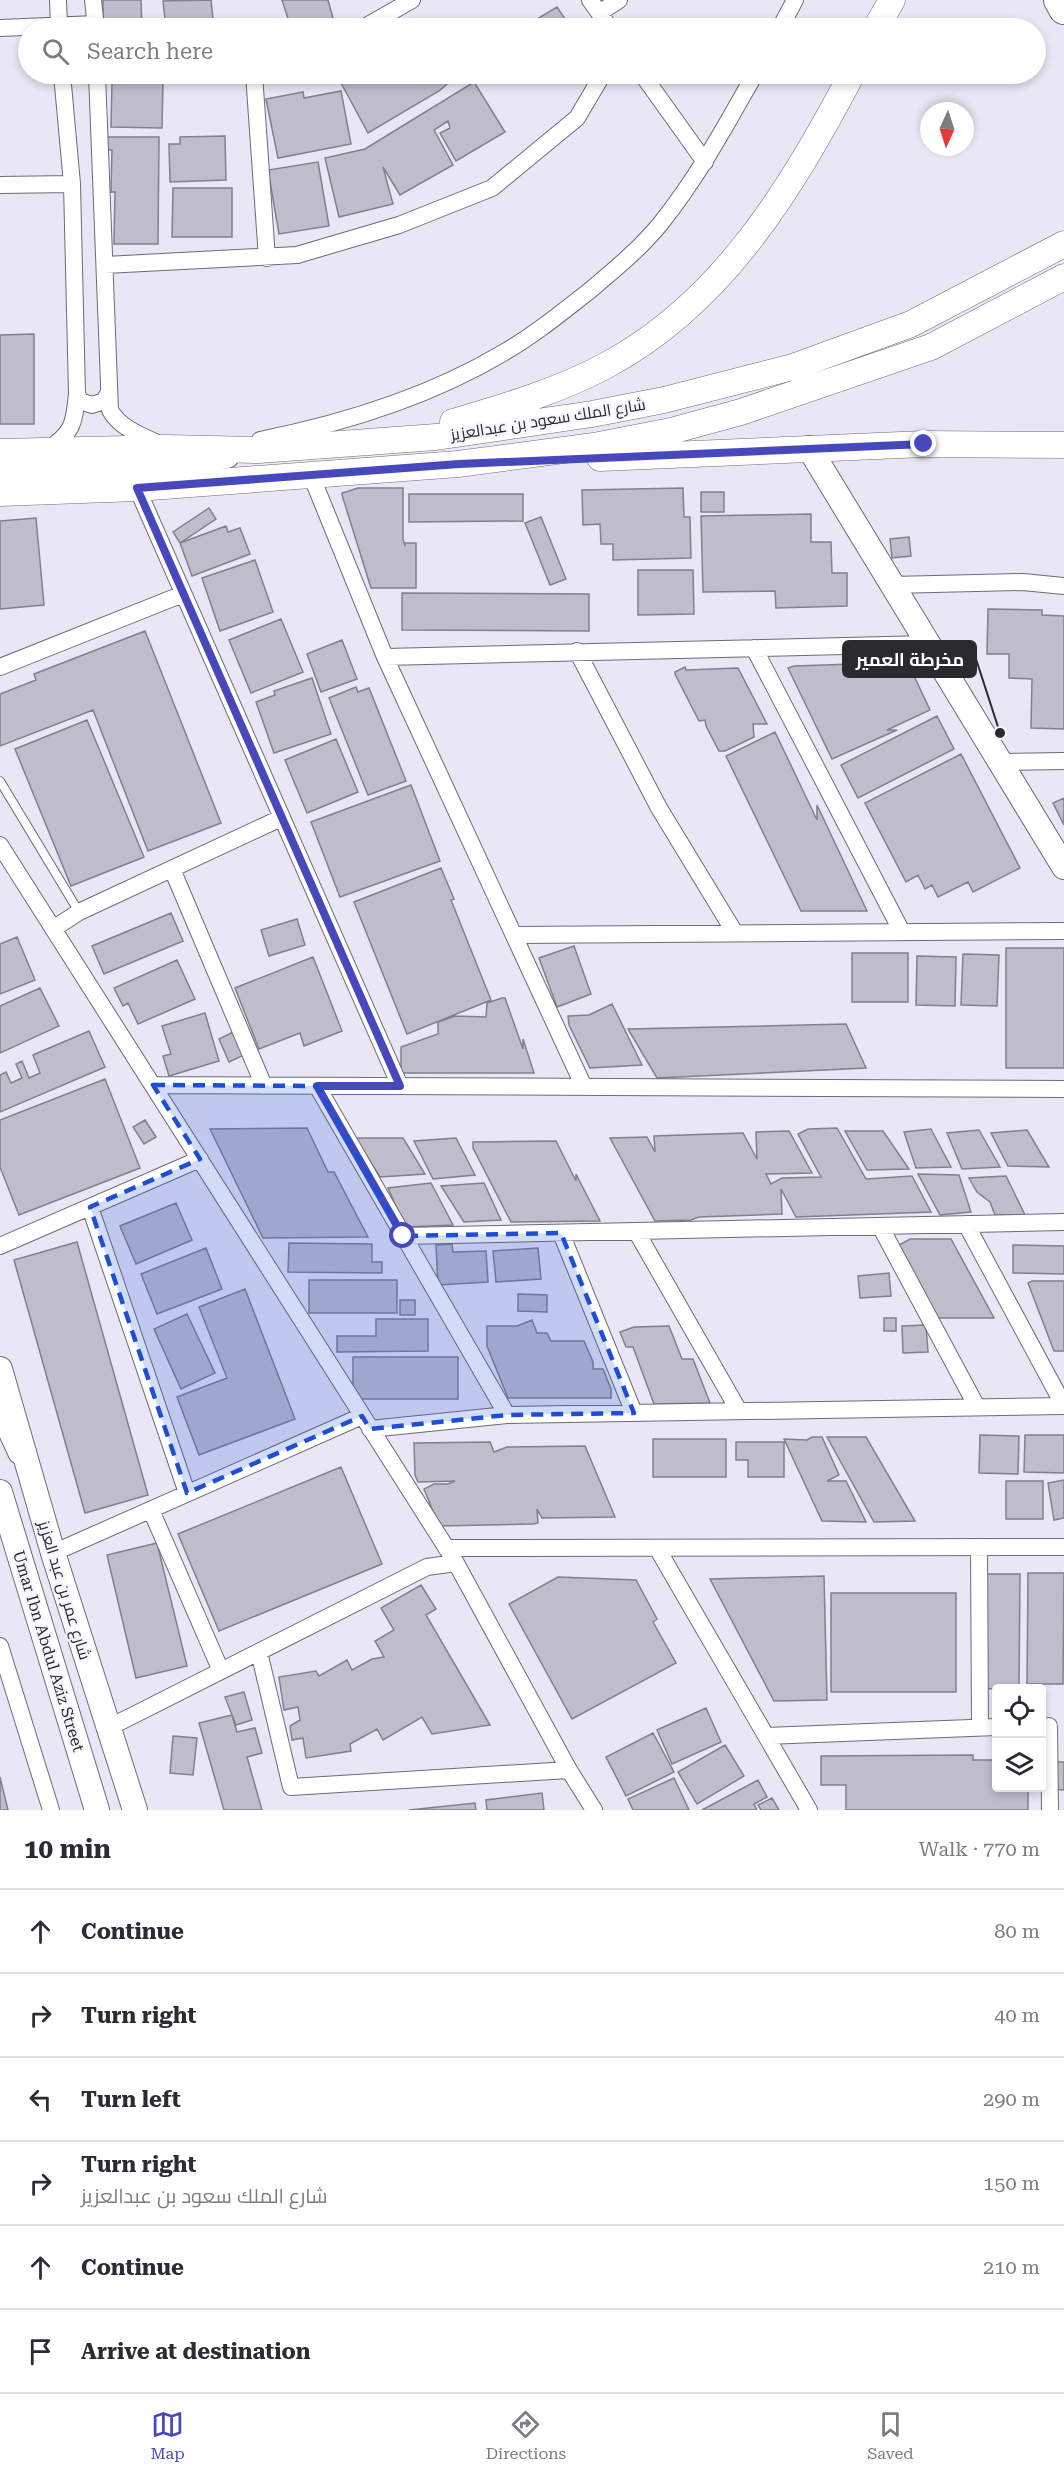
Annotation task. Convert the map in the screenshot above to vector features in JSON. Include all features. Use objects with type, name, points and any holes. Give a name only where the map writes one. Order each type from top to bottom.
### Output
[{"type":"highway","points":[[1059,0],[1064,9]]},
{"type":"main road","points":[[324,444],[434,426],[503,407],[607,365],[662,329],[710,287],[761,228],[797,174],[846,84]]},
{"type":"main road","name":"شارع الملك سعود بن عبدالعزيز","points":[[0,452],[199,447],[259,450],[436,437],[592,414],[664,400],[793,367],[911,324],[1064,244]]},
{"type":"main road","name":"شارع الملك سعود بن عبدالعزيز","points":[[3,490],[137,488],[459,464],[594,446],[671,431],[741,412],[931,347],[1044,290],[1064,277]]},
{"type":"main road","points":[[459,464],[924,444],[1064,445]]},
{"type":"main road","points":[[808,448],[1064,867]]},
{"type":"main road","points":[[3,490],[160,468],[259,450]]},
{"type":"main road","name":"شارع عمر بن عبد العزيز","points":[[0,1369],[53,1553],[135,1810]]},
{"type":"main road","name":"Umar Ibn Abdul Aziz Street","points":[[0,1492],[98,1807]]},
{"type":"street","points":[[58,0],[58,18]]},
{"type":"street","points":[[93,0],[95,18]]},
{"type":"street","points":[[380,18],[412,0]]},
{"type":"street","points":[[594,7],[620,0]]},
{"type":"street","points":[[784,18],[790,3]]},
{"type":"street","points":[[0,28],[18,28]]},
{"type":"street","points":[[47,450],[62,440],[70,430],[75,419],[77,394],[72,184],[63,84]]},
{"type":"street","points":[[97,84],[110,410],[115,419],[127,428],[167,448]]},
{"type":"street","points":[[255,84],[267,258]]},
{"type":"street","points":[[105,265],[297,255],[399,225],[492,188],[577,118],[597,84]]},
{"type":"street","points":[[649,84],[705,162]]},
{"type":"street","points":[[199,447],[256,441],[307,430],[385,407],[440,385],[504,353],[569,307],[612,272],[660,225],[705,162],[749,84]]},
{"type":"street","points":[[0,185],[72,184]]},
{"type":"street","points":[[77,394],[80,401],[92,405],[104,401],[108,394]]},
{"type":"street","points":[[311,475],[385,657],[584,1087]]},
{"type":"street","points":[[137,488],[400,1086]]},
{"type":"street","points":[[892,585],[1023,582],[1064,586]]},
{"type":"street","points":[[0,667],[183,594]]},
{"type":"street","points":[[385,657],[928,645]]},
{"type":"street","points":[[754,648],[902,932]]},
{"type":"street","points":[[577,651],[659,808],[735,933]]},
{"type":"street","points":[[1000,762],[1064,761]]},
{"type":"street","points":[[53,929],[79,912],[282,818]]},
{"type":"street","points":[[0,845],[456,1563],[569,1770],[594,1810]]},
{"type":"street","points":[[172,869],[264,1086]]},
{"type":"street","points":[[514,935],[1064,931]]},
{"type":"street","points":[[153,1085],[1064,1089]]},
{"type":"street","points":[[317,1086],[507,1415]]},
{"type":"street","points":[[0,1246],[200,1160]]},
{"type":"street","points":[[90,1207],[187,1493]]},
{"type":"street","points":[[403,1236],[1064,1222]]},
{"type":"street","points":[[53,1553],[187,1493],[366,1422],[507,1415],[1064,1406],[966,1224]]},
{"type":"street","points":[[880,1226],[977,1407]]},
{"type":"street","points":[[636,1231],[739,1411]]},
{"type":"street","points":[[561,1233],[634,1413]]},
{"type":"street","points":[[0,1418],[35,1491]]},
{"type":"street","points":[[151,1510],[222,1671]]},
{"type":"street","points":[[766,1736],[988,1728],[979,1547]]},
{"type":"street","points":[[446,1548],[1064,1547]]},
{"type":"street","points":[[657,1548],[809,1810]]},
{"type":"street","points":[[108,1728],[427,1567],[456,1563]]},
{"type":"street","points":[[0,1646],[51,1810]]},
{"type":"street","points":[[259,1652],[291,1786],[569,1770]]},
{"type":"street","points":[[1050,1810],[1051,1726]]},
{"type":"lane","points":[[0,781],[79,912]]},
{"type":"highlighted area","points":[[153,1085],[317,1086],[403,1236],[561,1233],[634,1413],[507,1415],[370,1429],[362,1416],[187,1493],[90,1207],[200,1159]]},
{"type":"building","points":[[103,0],[141,0],[142,18],[103,18]]},
{"type":"building","points":[[211,0],[213,18],[165,18],[163,1]]},
{"type":"building","points":[[282,0],[328,0],[333,18],[288,18]]},
{"type":"building","points":[[557,7],[564,18],[539,18]]},
{"type":"building","points":[[112,84],[163,84],[162,128],[111,127]]},
{"type":"building","points":[[342,84],[447,84],[439,91],[368,133]]},
{"type":"building","points":[[471,84],[475,84],[505,132],[456,161],[440,133],[450,128],[448,121],[434,130],[453,165],[400,195],[383,167],[393,204],[339,217],[325,158],[365,149]]},
{"type":"building","points":[[341,91],[351,144],[278,158],[266,99],[303,92],[304,98]]},
{"type":"building","points":[[225,136],[226,180],[170,182],[169,144],[180,144],[180,137]]},
{"type":"building","points":[[106,137],[159,137],[158,244],[114,244],[115,192],[111,192],[112,150],[105,150]]},
{"type":"building","points":[[318,162],[329,226],[279,234],[268,170]]},
{"type":"building","points":[[173,188],[232,188],[232,237],[172,237]]},
{"type":"building","points":[[34,334],[34,424],[0,424],[0,335]]},
{"type":"building","points":[[358,488],[403,488],[403,539],[405,546],[405,543],[416,543],[416,588],[371,588],[342,495],[342,493]]},
{"type":"building","points":[[683,488],[684,517],[690,517],[691,558],[613,560],[613,544],[601,544],[600,524],[583,525],[582,490]]},
{"type":"building","points":[[701,492],[724,492],[724,512],[701,512]]},
{"type":"building","points":[[409,494],[523,494],[523,521],[409,522]]},
{"type":"building","points":[[209,508],[216,519],[180,543],[173,532]]},
{"type":"building","points":[[811,514],[811,542],[831,542],[832,573],[847,573],[847,606],[776,608],[775,591],[703,592],[701,516]]},
{"type":"building","points":[[541,517],[566,579],[550,585],[525,523]]},
{"type":"building","points":[[36,518],[44,605],[0,609],[0,521]]},
{"type":"building","points":[[226,526],[228,532],[240,528],[250,554],[192,576],[180,543]]},
{"type":"building","points":[[909,537],[911,556],[892,558],[890,539]]},
{"type":"building","points":[[255,560],[273,612],[220,631],[202,578]]},
{"type":"building","points":[[638,570],[693,570],[694,614],[638,615]]},
{"type":"building","points":[[402,593],[589,594],[589,631],[402,630]]},
{"type":"building","points":[[988,609],[1042,610],[1042,615],[1064,616],[1064,729],[1031,728],[1032,679],[1009,678],[1009,654],[987,654]]},
{"type":"building","points":[[281,619],[303,672],[251,693],[229,640]]},
{"type":"building","points":[[145,631],[221,823],[148,851],[93,710],[0,746],[0,694],[36,680],[34,674]]},
{"type":"building","points":[[342,640],[357,679],[321,692],[307,654]]},
{"type":"building","points":[[906,659],[930,710],[887,730],[897,730],[832,759],[788,668],[884,663],[888,660]]},
{"type":"building","points":[[685,667],[686,670],[738,668],[767,724],[753,724],[754,737],[725,751],[719,751],[705,720],[699,721],[675,674]]},
{"type":"building","points":[[312,678],[331,734],[274,753],[256,702],[275,695],[274,691]]},
{"type":"building","points":[[356,687],[358,692],[369,688],[406,781],[368,795],[329,698]]},
{"type":"building","points":[[937,716],[954,749],[858,798],[841,765]]},
{"type":"building","points":[[87,720],[144,857],[71,886],[15,749]]},
{"type":"building","points":[[775,732],[817,820],[817,805],[867,911],[801,911],[726,756]]},
{"type":"building","points":[[336,739],[358,792],[307,813],[285,760]]},
{"type":"building","points":[[961,754],[1020,868],[973,892],[968,882],[938,897],[932,885],[925,889],[918,875],[906,882],[865,803]]},
{"type":"building","points":[[411,785],[440,861],[340,897],[311,822]]},
{"type":"building","points":[[1064,798],[1064,825],[1053,803]]},
{"type":"building","points":[[441,868],[454,899],[451,900],[491,1000],[407,1034],[354,902]]},
{"type":"building","points":[[171,913],[183,941],[104,974],[92,946]]},
{"type":"building","points":[[297,919],[305,945],[269,956],[261,930]]},
{"type":"building","points":[[17,937],[35,980],[0,994],[0,944]]},
{"type":"building","points":[[574,946],[591,994],[557,1007],[539,958]]},
{"type":"building","points":[[1006,948],[1064,948],[1064,1068],[1006,1068]]},
{"type":"building","points":[[852,953],[908,953],[908,1002],[852,1002]]},
{"type":"building","points":[[963,954],[999,955],[997,1006],[961,1005]]},
{"type":"building","points":[[917,956],[956,957],[955,1006],[916,1005]]},
{"type":"building","points":[[313,957],[342,1031],[304,1046],[300,1033],[259,1049],[235,988]]},
{"type":"building","points":[[177,960],[195,999],[138,1024],[128,1003],[123,1006],[114,988]]},
{"type":"building","points":[[40,988],[59,1026],[0,1053],[0,1006]]},
{"type":"building","points":[[505,998],[523,1049],[523,1039],[534,1073],[401,1073],[401,1047],[438,1034],[438,1022],[455,1016],[486,1017],[487,1003]]},
{"type":"building","points":[[612,1004],[642,1065],[590,1068],[569,1025],[568,1016],[589,1015]]},
{"type":"building","points":[[205,1013],[219,1061],[169,1076],[163,1056],[171,1054],[162,1026]]},
{"type":"building","points":[[846,1024],[866,1068],[657,1078],[628,1029]]},
{"type":"building","points":[[89,1031],[105,1067],[0,1112],[0,1075],[6,1072],[11,1083],[22,1078],[16,1064],[22,1061],[29,1078],[40,1073],[33,1055]]},
{"type":"building","points":[[233,1032],[244,1055],[229,1062],[219,1039]]},
{"type":"building","points":[[105,1079],[140,1168],[19,1215],[0,1167],[0,1120]]},
{"type":"building","points":[[145,1120],[156,1137],[144,1144],[133,1127]]},
{"type":"building","points":[[307,1128],[328,1172],[334,1172],[368,1237],[263,1238],[210,1129]]},
{"type":"building","points":[[837,1128],[866,1179],[912,1176],[931,1212],[796,1217],[781,1189],[782,1214],[655,1221],[610,1138],[647,1137],[655,1152],[654,1136],[743,1133],[757,1159],[756,1132],[789,1131],[812,1173],[766,1174],[771,1184],[782,1178],[821,1177],[798,1134],[808,1129]]},
{"type":"building","points":[[931,1129],[951,1167],[916,1168],[904,1132]]},
{"type":"building","points":[[979,1130],[1000,1167],[962,1169],[947,1133]]},
{"type":"building","points":[[1027,1130],[1049,1167],[1008,1166],[991,1133]]},
{"type":"building","points":[[845,1131],[883,1131],[909,1169],[867,1170]]},
{"type":"building","points":[[355,1138],[403,1138],[425,1174],[380,1177]]},
{"type":"building","points":[[456,1138],[475,1175],[433,1179],[414,1141]]},
{"type":"building","points":[[556,1141],[600,1221],[511,1222],[473,1148],[473,1142]]},
{"type":"building","points":[[918,1174],[959,1175],[971,1212],[940,1215]]},
{"type":"building","points":[[1006,1176],[1025,1215],[995,1215],[990,1202],[977,1192],[969,1178]]},
{"type":"building","points":[[431,1183],[453,1225],[405,1227],[388,1188]]},
{"type":"building","points":[[484,1183],[501,1220],[464,1222],[441,1186]]},
{"type":"building","points":[[176,1203],[192,1240],[136,1264],[120,1226]]},
{"type":"building","points":[[910,1239],[951,1239],[994,1318],[935,1318],[899,1245]]},
{"type":"building","points":[[77,1242],[148,1495],[85,1513],[14,1260]]},
{"type":"building","points":[[289,1243],[372,1244],[372,1262],[382,1262],[382,1273],[288,1272]]},
{"type":"building","points":[[452,1244],[453,1252],[486,1251],[488,1282],[438,1285],[436,1245]]},
{"type":"building","points":[[1013,1245],[1064,1246],[1064,1274],[1013,1273]]},
{"type":"building","points":[[206,1248],[222,1289],[157,1314],[141,1274]]},
{"type":"building","points":[[538,1248],[541,1279],[496,1282],[493,1251]]},
{"type":"building","points":[[889,1273],[891,1296],[860,1298],[858,1276]]},
{"type":"building","points":[[309,1280],[397,1280],[397,1313],[309,1313]]},
{"type":"building","points":[[1064,1281],[1064,1351],[1054,1351],[1028,1283]]},
{"type":"building","points":[[245,1289],[295,1419],[199,1455],[177,1397],[227,1378],[199,1307]]},
{"type":"building","points":[[518,1294],[547,1295],[547,1312],[518,1311]]},
{"type":"building","points":[[400,1300],[415,1300],[415,1315],[400,1315]]},
{"type":"building","points":[[187,1314],[215,1373],[181,1389],[154,1329]]},
{"type":"building","points":[[884,1318],[896,1318],[896,1331],[884,1331]]},
{"type":"building","points":[[376,1319],[428,1319],[428,1351],[337,1352],[337,1336],[376,1336]]},
{"type":"building","points":[[532,1320],[537,1333],[547,1333],[551,1341],[584,1341],[593,1362],[593,1369],[603,1369],[611,1389],[611,1398],[508,1398],[487,1346],[487,1326],[517,1326]]},
{"type":"building","points":[[926,1325],[928,1352],[903,1353],[902,1326]]},
{"type":"building","points":[[669,1326],[682,1359],[693,1359],[710,1403],[654,1404],[633,1347],[626,1347],[620,1332],[634,1327]]},
{"type":"building","points":[[353,1357],[458,1357],[458,1399],[353,1399]]},
{"type":"building","points":[[980,1435],[1019,1436],[1018,1474],[979,1473]]},
{"type":"building","points":[[1025,1435],[1064,1435],[1064,1473],[1024,1472]]},
{"type":"building","points":[[812,1437],[822,1437],[839,1475],[827,1481],[846,1481],[866,1522],[822,1521],[784,1439],[807,1440]]},
{"type":"building","points":[[827,1437],[866,1437],[915,1521],[874,1522]]},
{"type":"building","points":[[653,1439],[726,1439],[726,1477],[653,1477]]},
{"type":"building","points":[[490,1442],[494,1452],[507,1447],[585,1446],[615,1517],[542,1518],[537,1509],[538,1523],[533,1524],[439,1526],[424,1489],[434,1484],[448,1484],[455,1481],[418,1482],[415,1475],[414,1443]]},
{"type":"building","points":[[736,1442],[784,1442],[784,1477],[748,1477],[748,1460],[736,1460]]},
{"type":"building","points":[[341,1467],[382,1564],[219,1631],[178,1534]]},
{"type":"building","points":[[1064,1480],[1064,1518],[1054,1520],[1048,1483]]},
{"type":"building","points":[[1006,1481],[1043,1481],[1043,1519],[1006,1519]]},
{"type":"building","points":[[157,1543],[187,1666],[136,1678],[107,1555]]},
{"type":"building","points":[[1028,1573],[1064,1573],[1063,1684],[1027,1684]]},
{"type":"building","points":[[983,1574],[1020,1574],[1019,1684],[992,1684],[992,1689],[982,1689]]},
{"type":"building","points":[[824,1576],[827,1700],[774,1701],[710,1579]]},
{"type":"building","points":[[558,1577],[636,1580],[657,1619],[653,1622],[676,1663],[572,1719],[509,1604]]},
{"type":"building","points":[[421,1585],[436,1609],[426,1615],[490,1725],[432,1734],[422,1717],[383,1740],[377,1729],[350,1744],[351,1751],[306,1758],[303,1738],[292,1740],[290,1726],[300,1720],[298,1707],[284,1710],[279,1677],[316,1671],[319,1676],[347,1660],[352,1670],[372,1659],[384,1657],[375,1641],[394,1630],[381,1608]]},
{"type":"building","points":[[831,1593],[956,1593],[956,1692],[831,1692]]},
{"type":"building","points":[[244,1692],[252,1720],[236,1725],[225,1697]]},
{"type":"building","points":[[706,1708],[721,1742],[672,1764],[657,1730]]},
{"type":"building","points":[[232,1715],[237,1732],[255,1728],[262,1753],[247,1757],[262,1810],[224,1810],[199,1723]]},
{"type":"building","points":[[653,1733],[674,1772],[626,1796],[606,1757]]},
{"type":"building","points":[[173,1736],[197,1738],[193,1775],[170,1773]]},
{"type":"building","points":[[725,1745],[744,1776],[697,1804],[678,1772]]},
{"type":"building","points":[[973,1755],[973,1760],[992,1760],[992,1792],[1028,1792],[1028,1810],[846,1810],[846,1785],[821,1785],[821,1756]]},
{"type":"building","points":[[1054,1762],[1064,1762],[1064,1790],[1054,1789]]},
{"type":"building","points":[[0,1777],[8,1810],[0,1810]]},
{"type":"building","points":[[674,1778],[689,1810],[633,1810],[628,1799]]},
{"type":"building","points":[[758,1780],[767,1797],[754,1804],[757,1810],[702,1810]]},
{"type":"building","points":[[542,1793],[544,1810],[487,1810],[486,1800]]},
{"type":"building","points":[[772,1798],[779,1810],[761,1810],[758,1805]]},
{"type":"building","points":[[475,1803],[476,1810],[409,1810]]},
{"type":"place","name":"مخرطة العمير","points":[[1000,733]]},
{"type":"route","points":[[403,1236],[317,1086],[400,1086],[137,488],[459,464],[924,444]]}]
